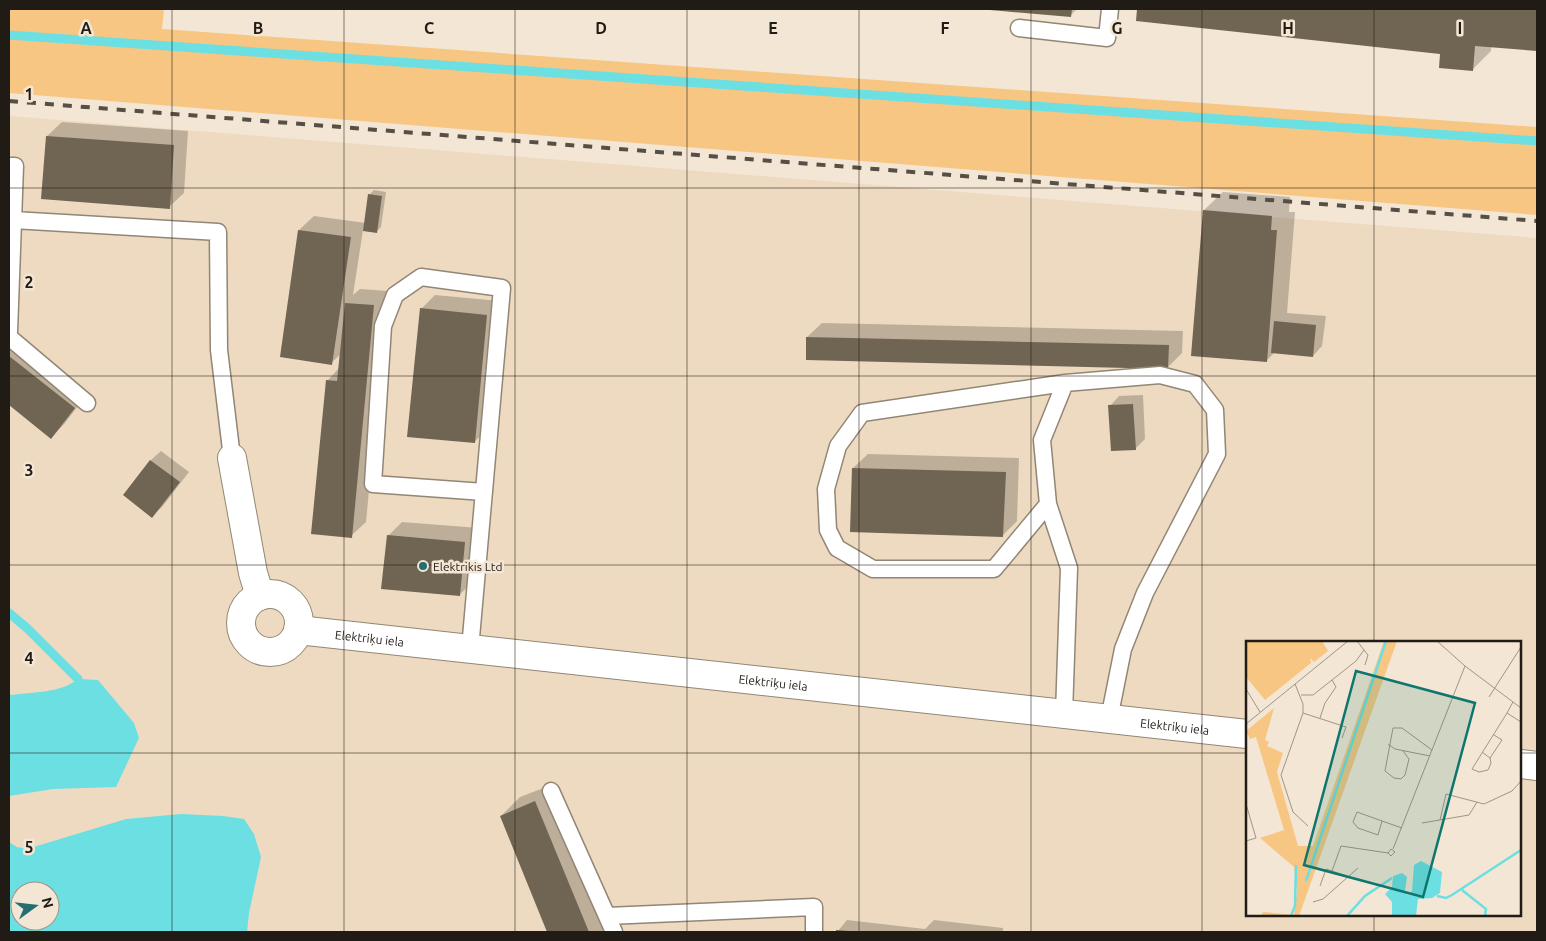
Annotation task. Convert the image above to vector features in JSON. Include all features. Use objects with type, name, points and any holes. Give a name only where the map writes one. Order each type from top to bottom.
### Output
[{"type":"street","points":[[232,458],[253,573],[260,596]]},
{"type":"street","points":[[270,594],[280,596],[289,601],[296,609],[299,619],[298,630],[288,646],[279,651],[269,652],[260,650],[251,645],[245,638],[242,618],[245,609],[251,601],[260,596],[270,594]]},
{"type":"street","name":"Elektriķu iela","points":[[298,630],[1246,734]]},
{"type":"street","points":[[1521,764],[1537,766]]},
{"type":"lane","points":[[1019,28],[1107,38],[1110,9]]},
{"type":"lane","points":[[9,166],[15,166],[9,332]]},
{"type":"lane","points":[[13,220],[218,232],[219,350],[232,458]]},
{"type":"lane","points":[[470,649],[484,492],[502,288],[421,277],[395,295],[382,326],[373,484],[484,492]]},
{"type":"lane","points":[[9,337],[87,403]]},
{"type":"lane","points":[[1048,504],[994,569],[873,569],[837,548],[828,530],[826,489],[838,446],[862,413],[1065,383],[1160,375],[1195,384],[1215,410],[1217,454],[1145,593],[1123,649],[1109,719]]},
{"type":"lane","points":[[1064,714],[1069,568],[1048,504],[1042,440],[1065,383]]},
{"type":"lane","points":[[551,791],[614,932]]},
{"type":"lane","points":[[607,916],[814,908],[814,932]]},
{"type":"shaded area","points":[[9,9],[164,9],[162,29],[1537,127],[1537,215],[9,93]]},
{"type":"shaded area","points":[[9,116],[1537,238],[1537,932],[9,932]]},
{"type":"water","points":[[78,679],[98,680],[134,723],[139,738],[116,787],[53,789],[9,796],[9,694],[55,689],[71,684]]},
{"type":"water","points":[[181,814],[244,819],[254,834],[261,857],[249,913],[247,932],[9,932],[9,842],[17,847],[27,849],[126,819]]},
{"type":"building","points":[[990,9],[1072,9],[1071,17]]},
{"type":"building","points":[[1137,9],[1537,9],[1537,51],[1475,46],[1473,71],[1439,68],[1440,54],[1136,21]]},
{"type":"building","points":[[46,136],[174,145],[170,209],[41,199]]},
{"type":"building","points":[[368,194],[382,196],[377,233],[363,231]]},
{"type":"building","points":[[1203,210],[1272,216],[1271,230],[1277,230],[1267,362],[1191,356]]},
{"type":"building","points":[[298,230],[351,237],[332,365],[280,357]]},
{"type":"building","points":[[345,303],[374,305],[352,538],[311,534],[326,380],[337,381]]},
{"type":"building","points":[[420,308],[487,315],[475,443],[407,437]]},
{"type":"building","points":[[1274,321],[1316,325],[1313,357],[1271,353]]},
{"type":"building","points":[[806,337],[1169,345],[1168,369],[806,360]]},
{"type":"building","points":[[9,356],[75,408],[51,439],[9,405]]},
{"type":"building","points":[[1133,404],[1136,450],[1111,451],[1108,405]]},
{"type":"building","points":[[150,460],[180,482],[152,518],[123,495]]},
{"type":"building","points":[[852,468],[1006,472],[1003,537],[850,532]]},
{"type":"building","name":"Elektrikis Ltd","points":[[387,535],[465,542],[460,596],[381,589]]},
{"type":"building","points":[[535,801],[589,932],[547,932],[500,816]]},
{"type":"building","points":[[836,930],[849,931],[849,932],[836,932]]},
{"type":"waterway","points":[[9,35],[1537,141]]},
{"type":"waterway","points":[[9,613],[28,629],[78,679]]},
{"type":"railway","points":[[9,101],[1537,221]]},
{"type":"place","name":"Elektrikis Ltd","points":[[423,566]]}]
